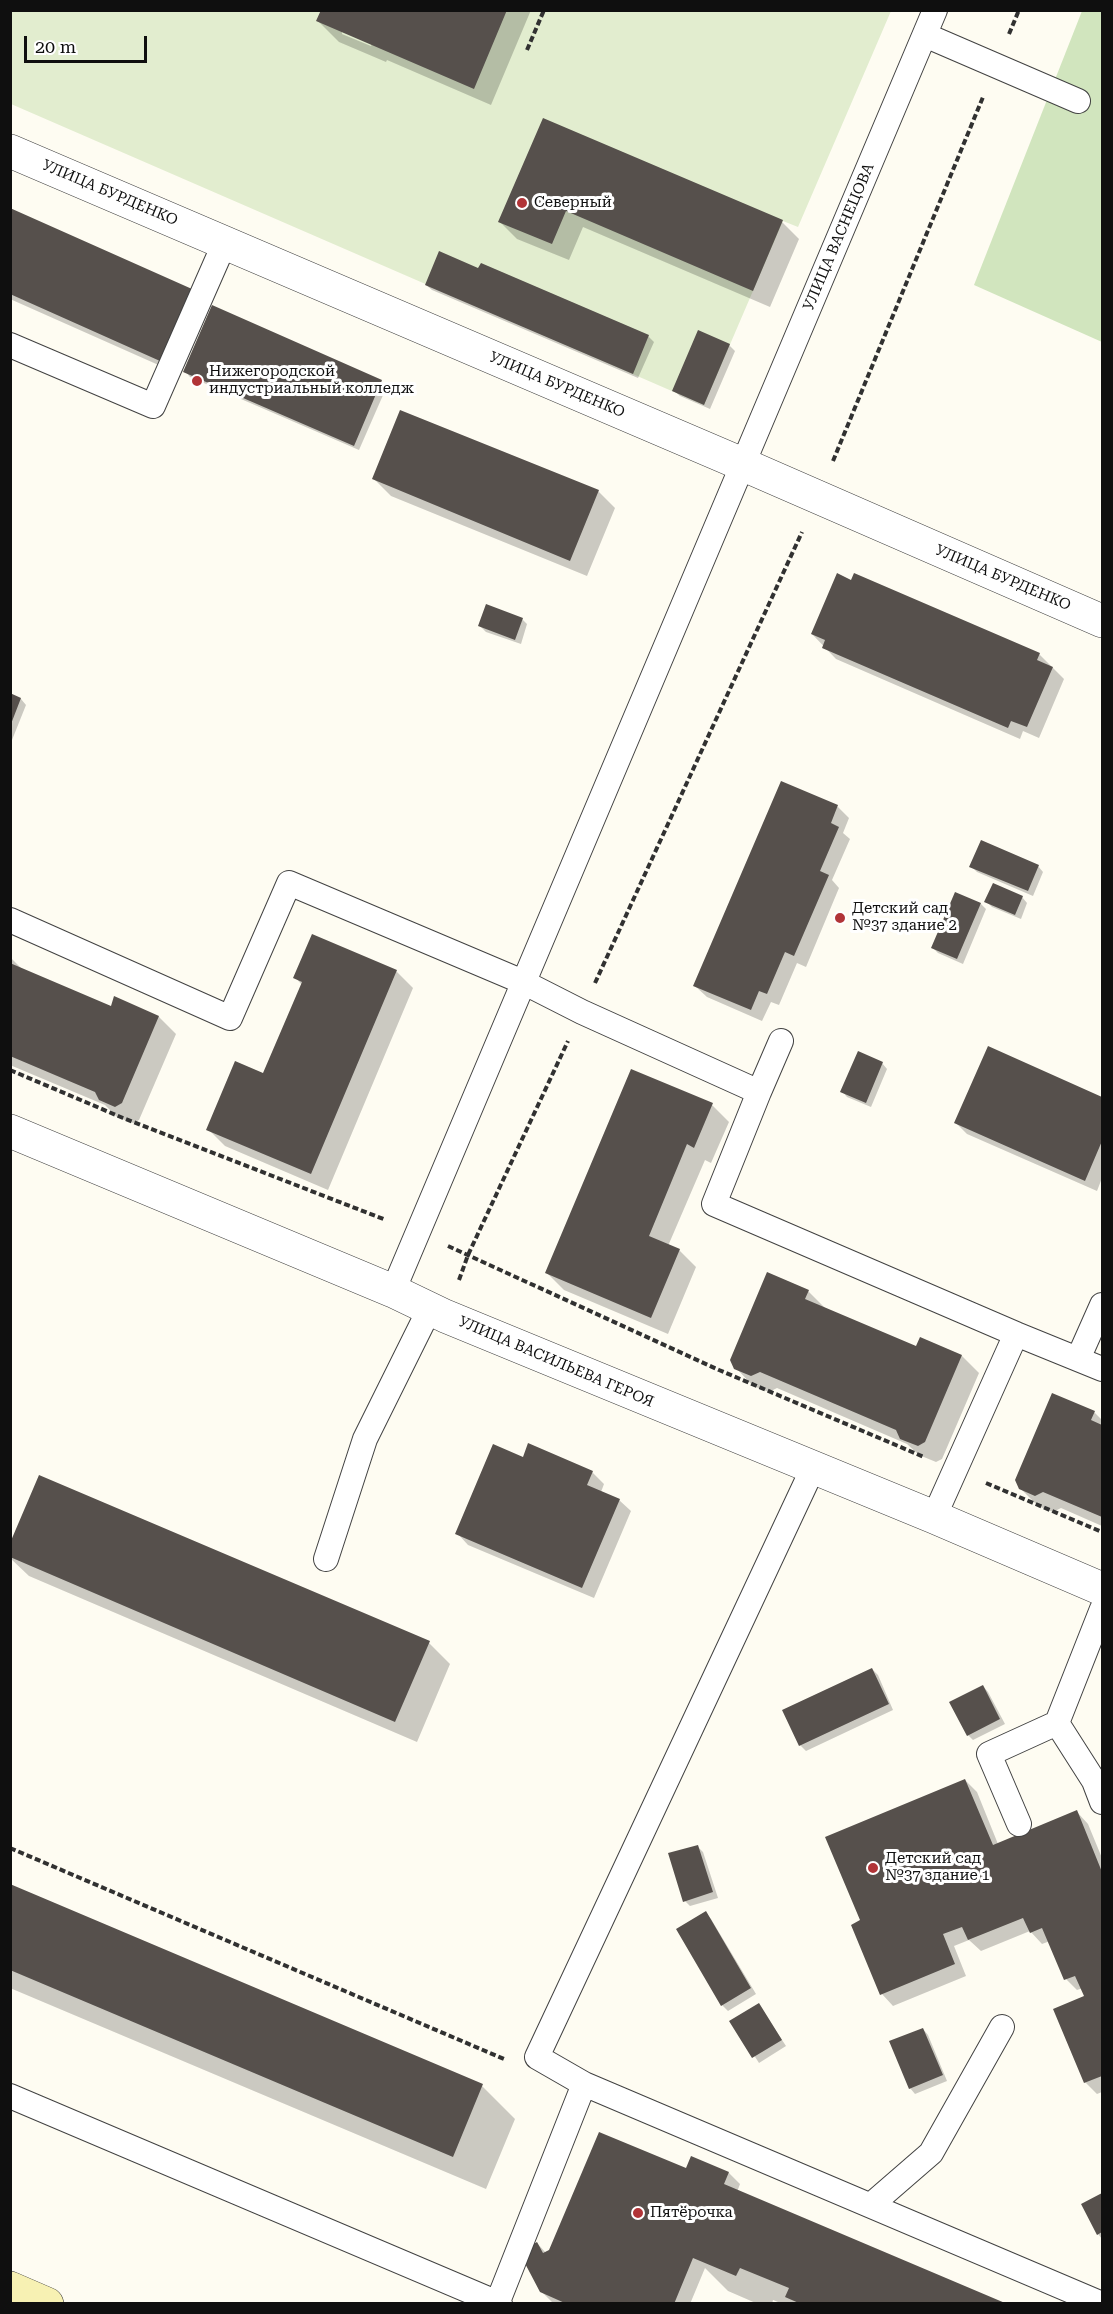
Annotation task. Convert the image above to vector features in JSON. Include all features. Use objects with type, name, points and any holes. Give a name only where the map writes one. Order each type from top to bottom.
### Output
[{"type":"main road","points":[[10,2288],[47,2304]]},
{"type":"street","name":"УЛИЦА БУРДЕНКО","points":[[10,151],[742,464],[1102,621]]},
{"type":"street","name":"УЛИЦА ВАСИЛЬЕВА ГЕРОЯ","points":[[10,1131],[1102,1589]]},
{"type":"lane","name":"УЛИЦА ВАСНЕЦОВА","points":[[393,1291],[935,10]]},
{"type":"lane","points":[[925,35],[1077,101]]},
{"type":"lane","points":[[10,345],[153,406],[225,242]]},
{"type":"lane","points":[[10,920],[230,1018],[289,883],[523,982],[582,1012],[759,1092]]},
{"type":"lane","points":[[782,1041],[714,1204],[1102,1369]]},
{"type":"lane","points":[[1078,1359],[1102,1305]]},
{"type":"lane","points":[[326,1559],[365,1439],[437,1312]]},
{"type":"lane","points":[[934,1517],[1016,1334]]},
{"type":"lane","points":[[813,1468],[537,2057],[584,2084],[1102,2304]]},
{"type":"lane","points":[[1019,1824],[989,1754],[1057,1723],[1102,1609]]},
{"type":"lane","points":[[1057,1723],[1094,1781],[1102,1802]]},
{"type":"lane","points":[[871,2205],[931,2153],[1002,2028]]},
{"type":"lane","points":[[10,2096],[498,2303],[584,2084]]},
{"type":"path","points":[[527,50],[544,10]]},
{"type":"path","points":[[437,1312],[468,1255],[582,1012],[817,498],[1019,10]]},
{"type":"path","points":[[10,1070],[123,1118],[418,1232],[719,1370],[1102,1532]]},
{"type":"path","points":[[10,1848],[513,2062],[537,2057]]},
{"type":"green space","name":"Северный","points":[[11,11],[891,11],[798,227],[783,221],[704,405],[11,104]]},
{"type":"green space","points":[[1082,11],[1102,11],[1102,342],[974,285]]},
{"type":"building","points":[[321,10],[507,10],[474,89],[316,21]]},
{"type":"building","points":[[543,118],[783,220],[753,291],[566,211],[552,244],[498,222]]},
{"type":"building","points":[[10,208],[192,289],[160,361],[10,294]]},
{"type":"building","points":[[439,251],[478,268],[481,263],[649,335],[633,374],[425,285]]},
{"type":"building","points":[[212,305],[382,380],[354,446],[183,372]]},
{"type":"building","points":[[698,330],[730,344],[704,405],[672,391]]},
{"type":"building","points":[[400,410],[599,490],[570,561],[372,479]]},
{"type":"building","points":[[837,573],[851,580],[854,573],[1040,653],[1037,660],[1053,667],[1027,727],[1011,721],[1008,728],[822,648],[825,640],[811,634]]},
{"type":"building","points":[[486,604],[523,618],[515,640],[478,626]]},
{"type":"building","points":[[10,693],[21,698],[11,724],[10,724]]},
{"type":"building","points":[[781,781],[838,805],[831,823],[839,827],[820,871],[829,875],[794,956],[785,952],[767,994],[759,991],[751,1010],[693,986]]},
{"type":"building","points":[[981,840],[1039,865],[1028,891],[969,867]]},
{"type":"building","points":[[993,883],[1023,896],[1015,915],[984,902]]},
{"type":"building","points":[[955,892],[981,903],[957,959],[931,948]]},
{"type":"building","points":[[312,934],[397,970],[311,1174],[206,1130],[235,1061],[263,1073],[302,982],[293,978]]},
{"type":"building","points":[[10,963],[111,1006],[114,996],[159,1016],[122,1103],[115,1107],[99,1100],[95,1092],[10,1056]]},
{"type":"building","points":[[988,1046],[1102,1097],[1102,1141],[1085,1181],[954,1123]]},
{"type":"building","points":[[858,1051],[883,1062],[866,1103],[840,1092]]},
{"type":"building","points":[[631,1069],[713,1103],[694,1148],[687,1144],[649,1236],[680,1249],[651,1318],[545,1273]]},
{"type":"building","points":[[767,1272],[809,1290],[805,1299],[916,1346],[920,1337],[962,1355],[925,1442],[918,1446],[900,1439],[896,1430],[760,1372],[751,1376],[734,1369],[730,1360]]},
{"type":"building","points":[[1052,1393],[1095,1411],[1091,1420],[1102,1425],[1102,1517],[1043,1492],[1035,1496],[1019,1489],[1015,1480]]},
{"type":"building","points":[[528,1443],[593,1471],[587,1485],[620,1499],[582,1588],[455,1534],[493,1444],[523,1457]]},
{"type":"building","points":[[39,1475],[430,1641],[395,1722],[10,1557],[10,1543]]},
{"type":"building","points":[[872,1668],[889,1704],[799,1746],[782,1710]]},
{"type":"building","points":[[983,1685],[1000,1719],[967,1736],[949,1702]]},
{"type":"building","points":[[965,1779],[993,1845],[1077,1810],[1102,1872],[1102,2076],[1084,2083],[1053,2009],[1084,1996],[1075,1976],[1064,1980],[1042,1928],[1030,1933],[1023,1918],[968,1940],[962,1927],[943,1934],[955,1964],[880,1995],[851,1925],[860,1920],[825,1837]]},
{"type":"building","points":[[698,1845],[713,1892],[683,1902],[668,1853]]},
{"type":"building","points":[[10,1884],[483,2084],[453,2157],[10,1970]]},
{"type":"building","points":[[706,1911],[751,1988],[721,2006],[676,1929]]},
{"type":"building","points":[[759,2003],[782,2040],[752,2058],[729,2021]]},
{"type":"building","points":[[923,2028],[943,2075],[909,2089],[889,2041]]},
{"type":"building","points":[[599,2132],[686,2168],[691,2156],[729,2172],[724,2184],[1005,2303],[801,2304],[785,2297],[789,2288],[740,2268],[736,2276],[693,2258],[674,2304],[567,2304],[540,2292],[519,2252],[537,2242],[543,2253],[549,2250]]},
{"type":"building","points":[[1102,2193],[1102,2232],[1097,2235],[1081,2204]]},
{"type":"place","name":"Северный","points":[[522,203]]},
{"type":"place","name":"Нижегородской индустриальный колледж","points":[[197,381]]},
{"type":"place","name":"Детский сад №37 здание 2","points":[[840,918]]},
{"type":"place","name":"Детский сад №37 здание 1","points":[[873,1868]]},
{"type":"place","name":"Пятёрочка","points":[[638,2213]]}]
